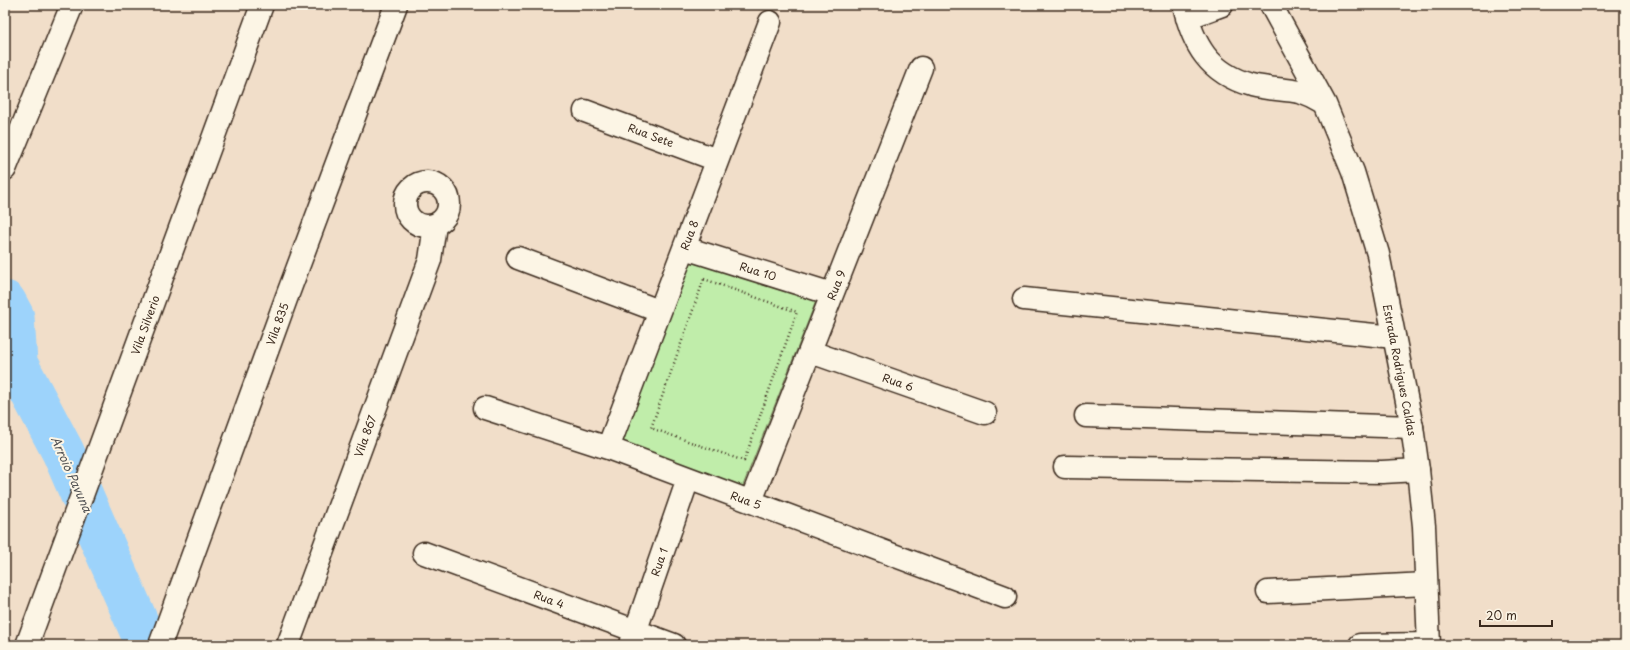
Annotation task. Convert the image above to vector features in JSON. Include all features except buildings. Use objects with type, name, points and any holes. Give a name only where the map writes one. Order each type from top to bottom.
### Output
[{"type":"street","points":[[5,169],[72,5]]},
{"type":"street","name":"Vila Silverio","points":[[27,645],[262,5]]},
{"type":"street","name":"Vila 835","points":[[160,645],[169,624],[286,299],[396,5]]},
{"type":"street","points":[[1222,5],[1185,12],[1192,36],[1201,52],[1219,68],[1251,85],[1301,92],[1325,104]]},
{"type":"street","name":"Estrada Rodrigues Caldas","points":[[1271,5],[1325,104],[1353,172],[1372,231],[1412,428],[1418,470],[1424,526],[1429,645]]},
{"type":"street","name":"Rua 8","points":[[608,448],[659,310],[685,248],[770,22]]},
{"type":"street","name":"Rua 9","points":[[752,501],[921,68]]},
{"type":"street","name":"Rua Sete","points":[[585,111],[718,160]]},
{"type":"street","name":"Vila 867","points":[[288,645],[430,260],[435,224]]},
{"type":"street","name":"Rua 10","points":[[685,248],[832,294]]},
{"type":"street","points":[[518,258],[659,310]]},
{"type":"street","points":[[1024,299],[1394,336]]},
{"type":"street","name":"Rua 6","points":[[811,352],[985,413]]},
{"type":"street","name":"Rua 5","points":[[486,408],[608,448],[1005,597]]},
{"type":"street","points":[[1086,416],[1412,428]]},
{"type":"street","points":[[1065,467],[1382,472],[1418,470]]},
{"type":"street","name":"Rua 1","points":[[633,638],[688,479]]},
{"type":"street","name":"Rua 4","points":[[424,553],[633,638],[674,645]]},
{"type":"street","points":[[1268,592],[1426,584]]},
{"type":"street","points":[[1360,645],[1429,645]]},
{"type":"path","points":[[704,279],[797,312],[744,461],[651,428],[704,279]]},
{"type":"green space","points":[[691,262],[816,301],[742,488],[618,445]]},
{"type":"waterway","name":"Arroio Pavuna","points":[[5,302],[13,317],[16,363],[63,452],[147,645]]}]
